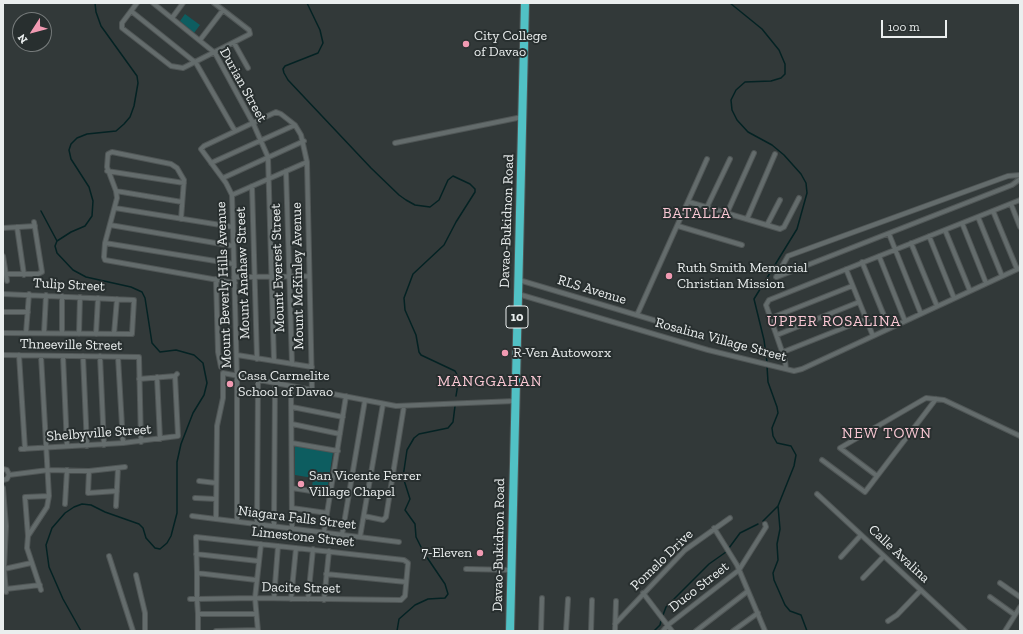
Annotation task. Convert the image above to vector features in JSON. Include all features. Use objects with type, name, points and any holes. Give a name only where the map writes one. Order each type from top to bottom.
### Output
[{"type":"highway","name":"Davao-Bukidnon Road","points":[[510,631],[525,3]]},
{"type":"street","points":[[137,3],[122,26],[171,66],[183,68],[196,63],[250,33],[214,3]]},
{"type":"street","name":"Durian Street","points":[[153,3],[215,53],[253,123],[268,157],[270,178],[274,361]]},
{"type":"street","points":[[172,18],[183,3]]},
{"type":"street","points":[[200,40],[223,10]]},
{"type":"street","points":[[131,11],[196,63],[235,131]]},
{"type":"street","points":[[234,43],[248,68]]},
{"type":"street","points":[[223,178],[304,141],[294,125],[278,112],[204,146],[202,151],[223,178],[232,195],[306,162]]},
{"type":"street","points":[[395,143],[523,117]]},
{"type":"street","points":[[212,163],[294,125]]},
{"type":"street","name":"Mount McKinley Avenue","points":[[304,141],[306,162],[312,390]]},
{"type":"street","points":[[181,218],[184,183],[180,171],[171,164],[109,153],[107,162],[108,171],[116,191],[115,208],[105,243],[104,260],[235,283]]},
{"type":"street","points":[[727,213],[754,153]]},
{"type":"street","points":[[747,219],[776,154]]},
{"type":"street","points":[[637,315],[707,159]]},
{"type":"street","points":[[707,207],[730,159]]},
{"type":"street","points":[[108,171],[184,183]]},
{"type":"street","name":"Mount Everest Street","points":[[286,172],[292,364]]},
{"type":"street","points":[[1020,175],[1008,176],[788,256],[776,277],[1012,185],[1020,179]]},
{"type":"street","name":"Mount Anahaw Street","points":[[252,186],[257,359]]},
{"type":"street","points":[[116,191],[182,202]]},
{"type":"street","name":"Mount Beverly Hills Avenue","points":[[232,195],[237,355],[237,521]]},
{"type":"street","points":[[689,202],[782,229],[799,198]]},
{"type":"street","points":[[768,225],[780,200]]},
{"type":"street","points":[[786,369],[783,352],[766,305],[769,300],[1020,200]]},
{"type":"street","points":[[1011,204],[1020,227]]},
{"type":"street","points":[[115,208],[233,227]]},
{"type":"street","points":[[994,210],[1019,268]]},
{"type":"street","points":[[978,217],[1002,276]]},
{"type":"street","points":[[962,223],[986,284]]},
{"type":"street","points":[[3,228],[35,224],[42,270],[41,273],[24,275],[6,274]]},
{"type":"street","points":[[110,224],[234,246]]},
{"type":"street","points":[[678,226],[742,245]]},
{"type":"street","points":[[17,227],[24,275]]},
{"type":"street","points":[[945,230],[970,291]]},
{"type":"street","points":[[889,234],[921,314]]},
{"type":"street","points":[[929,236],[954,298]]},
{"type":"street","points":[[105,243],[234,264]]},
{"type":"street","points":[[911,243],[937,306]]},
{"type":"street","points":[[3,256],[7,281]]},
{"type":"street","points":[[879,256],[905,321]]},
{"type":"street","points":[[862,262],[889,328]]},
{"type":"street","name":"Rosalina Village Street","points":[[518,294],[708,350],[794,371],[802,369],[1019,268]]},
{"type":"street","points":[[846,269],[873,336]]},
{"type":"street","points":[[234,277],[309,276]]},
{"type":"street","points":[[216,279],[218,352],[222,367]]},
{"type":"street","name":"RLS Avenue","points":[[518,280],[660,322]]},
{"type":"street","points":[[771,318],[852,286]]},
{"type":"street","name":"Tulip Street","points":[[3,294],[134,300],[132,334],[114,334]]},
{"type":"street","points":[[26,333],[29,294]]},
{"type":"street","points":[[44,333],[46,295]]},
{"type":"street","points":[[62,296],[62,333]]},
{"type":"street","points":[[79,334],[80,297]]},
{"type":"street","points":[[96,334],[98,298]]},
{"type":"street","points":[[3,333],[114,334],[117,299]]},
{"type":"street","points":[[777,335],[859,302]]},
{"type":"street","points":[[3,312],[28,312]]},
{"type":"street","points":[[783,352],[866,318]]},
{"type":"street","name":"Thneeville Street","points":[[3,355],[139,357],[139,379]]},
{"type":"street","name":"Shelbyville Street","points":[[19,355],[23,449],[123,444],[178,436],[176,375],[157,377]]},
{"type":"street","points":[[237,355],[312,367]]},
{"type":"street","points":[[28,536],[45,510],[49,496],[41,356]]},
{"type":"street","points":[[63,356],[67,446]]},
{"type":"street","points":[[83,356],[87,446]]},
{"type":"street","points":[[100,356],[104,445]]},
{"type":"street","points":[[118,357],[123,444]]},
{"type":"street","points":[[216,519],[217,426],[223,398],[223,373],[383,404],[404,406],[516,402]]},
{"type":"street","points":[[141,442],[139,379],[157,377],[160,439]]},
{"type":"street","points":[[257,524],[258,380]]},
{"type":"street","points":[[274,526],[275,383]]},
{"type":"street","points":[[291,386],[292,528]]},
{"type":"street","points":[[324,532],[346,396]]},
{"type":"street","points":[[877,476],[840,448],[926,398],[944,400],[1020,436]]},
{"type":"street","points":[[822,460],[865,492],[936,399]]},
{"type":"street","points":[[342,535],[365,400]]},
{"type":"street","points":[[360,537],[383,404]]},
{"type":"street","points":[[364,516],[383,520],[386,518],[404,406]]},
{"type":"street","points":[[292,408],[343,416]]},
{"type":"street","points":[[292,424],[340,434]]},
{"type":"street","points":[[292,443],[338,451]]},
{"type":"street","points":[[3,480],[7,479],[9,475],[48,470],[89,471],[125,467]]},
{"type":"street","points":[[116,506],[118,468]]},
{"type":"street","points":[[3,469],[7,470],[9,475]]},
{"type":"street","points":[[65,504],[67,470]]},
{"type":"street","points":[[89,471],[88,493],[117,490]]},
{"type":"street","points":[[199,481],[216,483]]},
{"type":"street","points":[[3,488],[4,569],[6,590],[40,585]]},
{"type":"street","points":[[292,488],[330,494]]},
{"type":"street","name":"Calle Avalina","points":[[817,494],[965,631]]},
{"type":"street","points":[[41,590],[27,548],[28,536],[25,497],[49,496]]},
{"type":"street","points":[[195,498],[216,499]]},
{"type":"street","points":[[292,508],[327,513]]},
{"type":"street","name":"Niagara Falls Street","points":[[192,516],[399,542]]},
{"type":"street","name":"Pomelo Drive","points":[[616,624],[643,593],[685,550],[730,518]]},
{"type":"street","name":"Duco Street","points":[[663,631],[668,625],[739,570],[766,527],[765,524]]},
{"type":"street","points":[[714,528],[739,570],[765,631]]},
{"type":"street","points":[[841,557],[861,535]]},
{"type":"street","name":"Limestone Street","points":[[196,554],[196,537],[329,551],[407,562],[406,582]]},
{"type":"street","points":[[216,631],[258,630],[255,598],[261,544]]},
{"type":"street","points":[[274,598],[278,546]]},
{"type":"street","points":[[291,599],[296,548]]},
{"type":"street","points":[[308,599],[313,549]]},
{"type":"street","points":[[324,600],[329,551]]},
{"type":"street","points":[[198,631],[196,554],[258,561]]},
{"type":"street","points":[[109,556],[133,631]]},
{"type":"street","points":[[863,578],[884,556]]},
{"type":"street","points":[[4,569],[31,563]]},
{"type":"street","points":[[466,569],[512,570]]},
{"type":"street","points":[[197,574],[256,580]]},
{"type":"street","points":[[326,574],[406,582]]},
{"type":"street","points":[[136,575],[145,613],[145,631]]},
{"type":"street","name":"Dacite Street","points":[[190,599],[404,599],[406,582]]},
{"type":"street","points":[[1000,583],[1020,597]]},
{"type":"street","points":[[888,621],[897,615],[921,590]]},
{"type":"street","points":[[696,631],[748,591]]},
{"type":"street","points":[[643,593],[672,631]]},
{"type":"street","points":[[541,631],[542,598]]},
{"type":"street","points":[[990,598],[1015,615]]},
{"type":"street","points":[[566,631],[568,599]]},
{"type":"street","points":[[591,631],[592,600]]},
{"type":"street","points":[[615,631],[616,601]]},
{"type":"street","points":[[1005,631],[1020,607]]},
{"type":"street","points":[[733,631],[758,613]]},
{"type":"street","points":[[198,614],[256,614]]},
{"type":"shaded area","points":[[185,14],[200,25],[194,33],[180,21]]},
{"type":"shaded area","points":[[295,446],[333,452],[327,491],[312,488],[313,478],[295,475]]},
{"type":"waterway","points":[[81,631],[63,599],[49,567],[46,545],[52,528],[65,513],[74,507],[82,504],[91,505],[105,512],[139,524],[143,528],[146,538],[155,548],[160,549],[167,543],[171,536],[177,513],[177,462],[181,444],[193,413],[204,395],[207,383],[203,363],[194,355],[176,350],[160,352],[152,343],[145,298],[142,292],[131,287],[86,277],[73,270],[57,253],[55,246],[57,241],[71,232],[85,226],[92,216],[93,201],[89,187],[71,159],[69,150],[71,144],[77,138],[87,134],[116,131],[124,124],[130,117],[134,106],[138,83],[137,76],[101,26],[96,12],[95,3]]},
{"type":"waterway","points":[[307,3],[320,30],[323,43],[318,53],[285,66],[283,69],[288,80],[371,168],[406,200],[415,205],[430,207],[439,200],[448,180],[453,176],[470,184],[475,189],[475,192],[456,222],[444,245],[413,274],[404,298],[405,310],[416,335],[419,352],[421,355],[455,371],[459,378],[456,396]]},
{"type":"waterway","points":[[730,3],[762,29],[779,50],[785,64],[785,74],[781,78],[771,81],[745,82],[736,90],[731,100],[732,110],[737,120],[748,132],[772,145],[784,155],[801,174],[806,183],[807,193],[797,229],[754,299],[764,340],[767,362]]},
{"type":"waterway","points":[[41,211],[57,241]]},
{"type":"waterway","points":[[763,521],[778,506],[794,466],[796,455],[791,446],[777,443],[773,436],[772,428],[778,413],[768,382],[767,366]]},
{"type":"waterway","points":[[397,631],[399,619],[415,605],[428,599],[445,598],[448,594],[445,584],[424,553],[416,537],[415,524],[405,510],[410,499],[403,477],[407,450],[414,438],[419,434],[448,428],[453,422],[455,406]]},
{"type":"waterway","points":[[778,506],[780,529],[777,544],[778,560],[773,573],[774,580],[785,605],[790,611],[801,615],[807,631]]},
{"type":"waterway","points":[[729,548],[740,533],[758,524]]},
{"type":"waterway","points":[[663,615],[666,607],[709,564],[726,552]]},
{"type":"waterway","points":[[654,631],[660,625],[661,621]]},
{"type":"place","name":"City College of Davao","points":[[466,44]]},
{"type":"place","name":"Ruth Smith Memorial Christian Mission","points":[[669,276]]},
{"type":"place","name":"R-Ven Autoworx","points":[[505,353]]},
{"type":"place","name":"Casa Carmelite School of Davao","points":[[230,384]]},
{"type":"place","name":"San Vicente Ferrer Village Chapel","points":[[301,484]]},
{"type":"place","name":"7-Eleven","points":[[480,553]]},
{"type":"district","name":"BATALLA","points":[[697,214]]},
{"type":"district","name":"UPPER ROSALINA","points":[[834,322]]},
{"type":"district","name":"MANGGAHAN","points":[[490,382]]},
{"type":"district","name":"NEW TOWN","points":[[887,434]]}]
